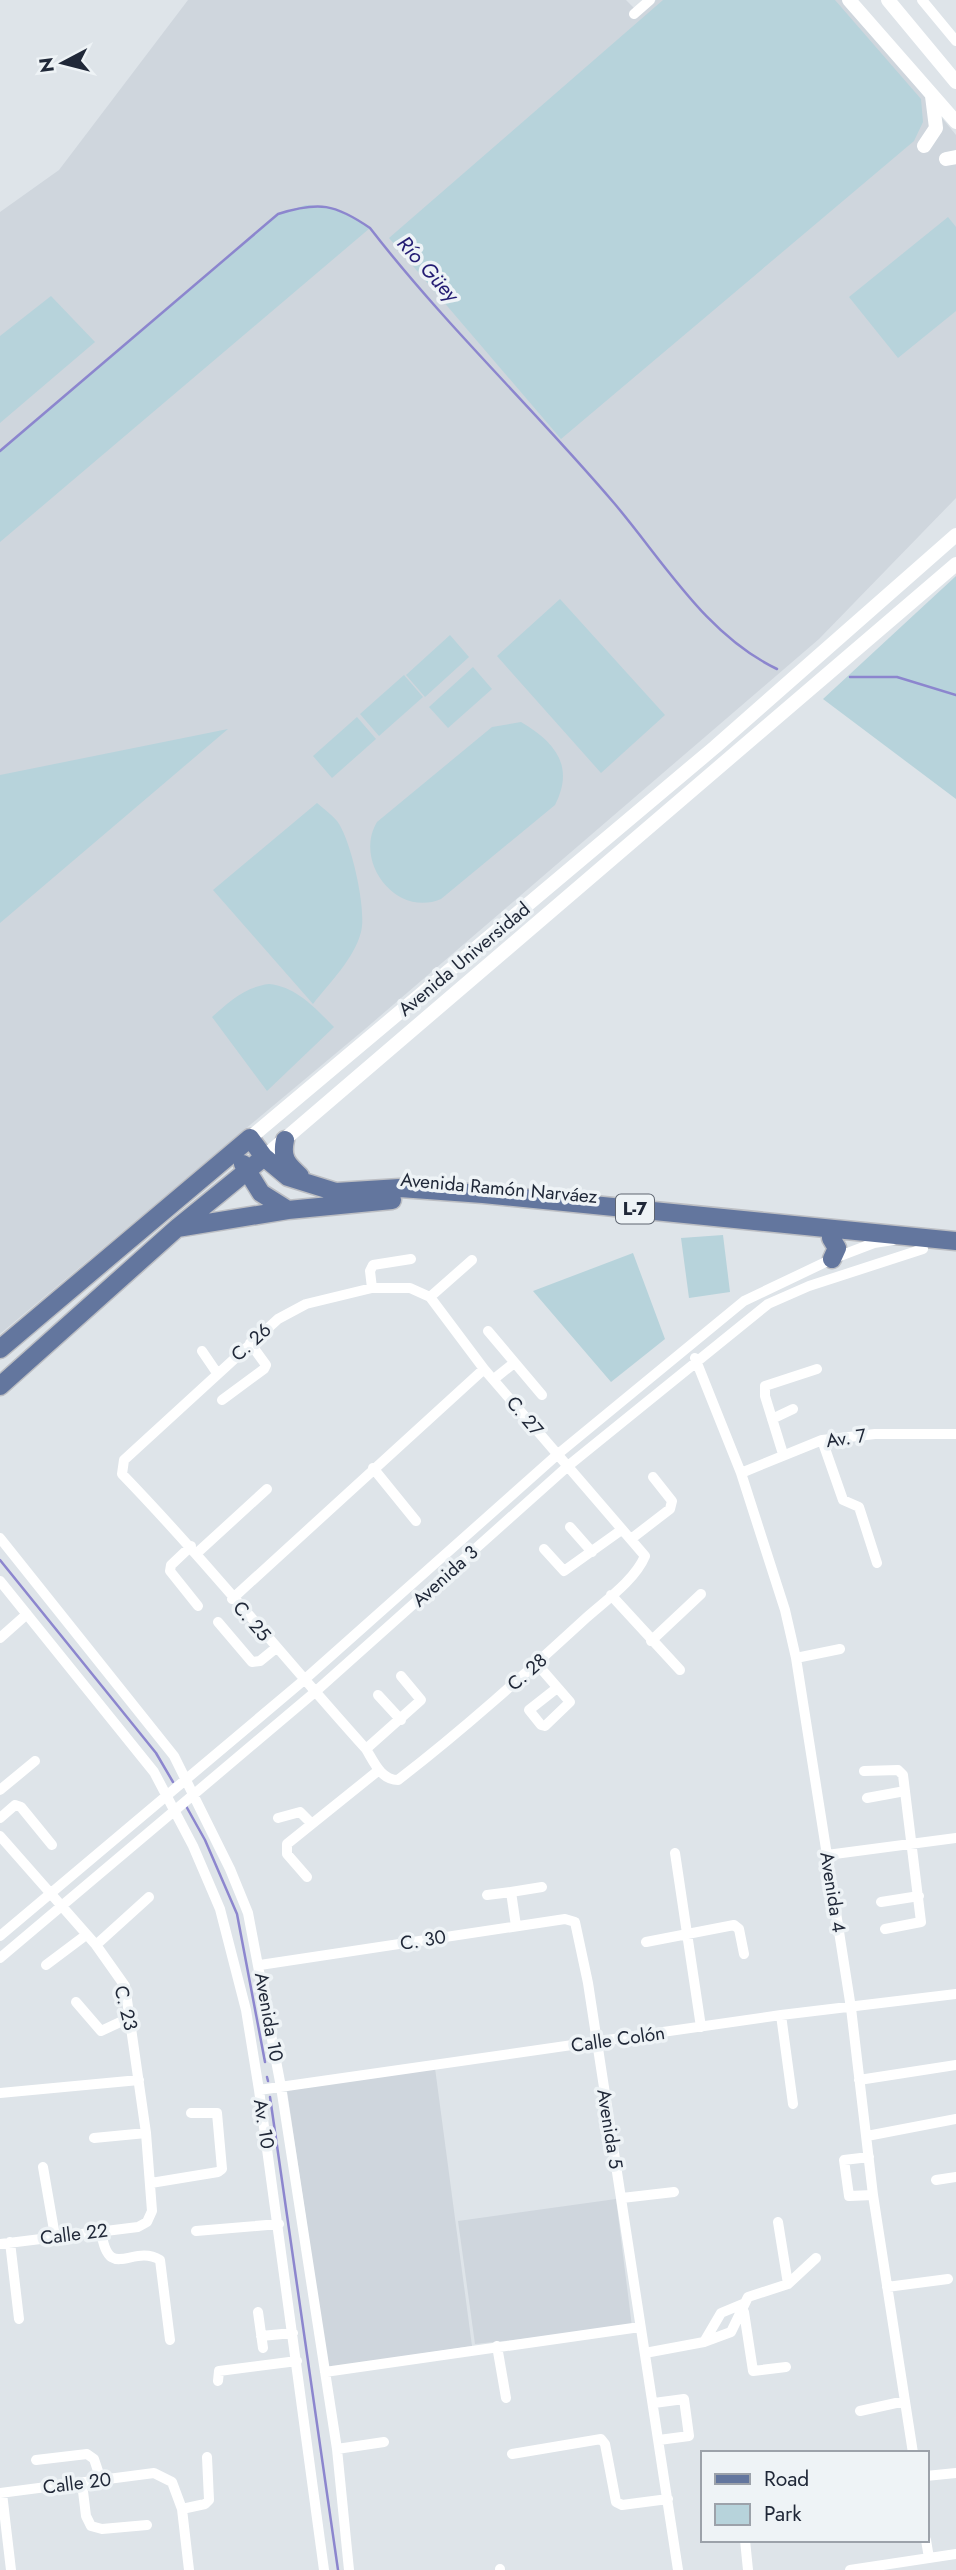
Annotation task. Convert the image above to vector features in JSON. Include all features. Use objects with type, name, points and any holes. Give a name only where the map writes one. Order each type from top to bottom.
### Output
[{"type":"main road","name":"Avenida Universidad","points":[[0,1349],[250,1138]]},
{"type":"main road","name":"Avenida Ramón Narváez","points":[[250,1138],[264,1157],[288,1177],[314,1188],[336,1192],[400,1188],[484,1194],[916,1243],[956,1253]]},
{"type":"main road","points":[[285,1140],[282,1154],[287,1164],[314,1188]]},
{"type":"main road","points":[[234,1150],[261,1193],[288,1210]]},
{"type":"main road","name":"Avenida Universidad","points":[[0,1387],[177,1228],[264,1157]]},
{"type":"main road","name":"Avenida Ramón Narváez","points":[[177,1228],[288,1210],[392,1200],[874,1243],[956,1241]]},
{"type":"main road","points":[[831,1238],[837,1248],[832,1259]]},
{"type":"street","points":[[634,14],[650,0]]},
{"type":"street","points":[[849,0],[955,119]]},
{"type":"street","points":[[888,0],[956,82]]},
{"type":"street","points":[[929,3],[956,41]]},
{"type":"street","points":[[924,146],[936,128],[931,92]]},
{"type":"street","points":[[943,546],[956,525]]},
{"type":"street","name":"Avenida Universidad","points":[[250,1138],[715,747],[956,535]]},
{"type":"street","name":"Avenida Universidad","points":[[264,1157],[956,564]]},
{"type":"street","points":[[715,747],[727,763]]},
{"type":"street","name":"Avenida 3","points":[[0,1936],[185,1777],[304,1680],[558,1454],[744,1301],[832,1259],[874,1243]]},
{"type":"street","name":"Avenida 3","points":[[0,1958],[193,1792],[315,1692],[568,1466],[768,1304],[916,1243]]},
{"type":"street","points":[[372,1288],[370,1271],[373,1265],[411,1259]]},
{"type":"street","points":[[430,1297],[472,1260]]},
{"type":"street","name":"C. 26","points":[[124,1460],[278,1319],[306,1304],[372,1288],[410,1288]]},
{"type":"street","name":"C. 27","points":[[410,1288],[430,1297],[484,1369],[620,1531],[635,1544]]},
{"type":"street","points":[[488,1331],[542,1395]]},
{"type":"street","points":[[222,1400],[266,1365],[250,1343]]},
{"type":"street","name":"Avenida 4","points":[[689,1347],[741,1473],[785,1610],[796,1658],[851,2007],[873,2194],[913,2451]]},
{"type":"street","points":[[202,1351],[217,1373]]},
{"type":"street","points":[[494,1380],[514,1363]]},
{"type":"street","points":[[232,1599],[484,1369]]},
{"type":"street","points":[[783,1454],[764,1391],[765,1386],[817,1369]]},
{"type":"street","points":[[772,1419],[793,1409]]},
{"type":"street","name":"Av. 7","points":[[741,1473],[822,1440],[875,1434],[956,1434]]},
{"type":"street","points":[[822,1440],[843,1500],[859,1507],[877,1563]]},
{"type":"street","name":"C. 25","points":[[124,1460],[122,1474],[194,1549],[232,1599],[366,1749],[379,1770],[391,1780]]},
{"type":"street","points":[[373,1468],[416,1521]]},
{"type":"street","points":[[635,1544],[670,1509],[673,1501],[653,1477]]},
{"type":"street","points":[[198,1606],[170,1571],[171,1565],[267,1489]]},
{"type":"street","points":[[570,1527],[592,1552]]},
{"type":"street","points":[[544,1549],[564,1571],[620,1531]]},
{"type":"street","name":"Avenida 10","points":[[0,1538],[174,1756],[248,1913],[260,1965],[281,2087],[337,2449],[349,2570]]},
{"type":"street","name":"C. 28","points":[[391,1780],[398,1780],[407,1773],[537,1664],[611,1595],[642,1565],[645,1556],[635,1544]]},
{"type":"street","name":"Av. 10","points":[[0,1581],[154,1772],[220,1909],[246,2010],[256,2071],[298,2361],[324,2570]]},
{"type":"street","points":[[651,1641],[702,1594]]},
{"type":"street","points":[[611,1595],[680,1670]]},
{"type":"street","points":[[0,1638],[27,1614]]},
{"type":"street","points":[[218,1622],[252,1661],[260,1661],[276,1648]]},
{"type":"street","points":[[796,1658],[840,1649]]},
{"type":"street","points":[[537,1664],[557,1688]]},
{"type":"street","points":[[366,1749],[421,1700],[401,1676]]},
{"type":"street","points":[[378,1695],[401,1720]]},
{"type":"street","points":[[0,1790],[35,1761]]},
{"type":"street","points":[[307,1877],[285,1848],[379,1770]]},
{"type":"street","points":[[864,1771],[901,1772],[919,1896],[920,1922],[885,1929]]},
{"type":"street","points":[[867,1798],[905,1791]]},
{"type":"street","points":[[0,1818],[15,1805],[21,1807],[52,1845]]},
{"type":"street","points":[[278,1818],[300,1812],[312,1824]]},
{"type":"street","points":[[827,1855],[956,1838]]},
{"type":"street","name":"C. 23","points":[[2,1843],[96,1945],[125,1986],[151,2183],[152,2211],[147,2221]]},
{"type":"street","points":[[675,1853],[701,2027]]},
{"type":"street","points":[[487,1895],[542,1887]]},
{"type":"street","points":[[511,1892],[516,1926]]},
{"type":"street","points":[[96,1945],[149,1896]]},
{"type":"street","points":[[881,1902],[919,1896]]},
{"type":"street","name":"C. 30","points":[[260,1965],[565,1919],[575,1922],[580,1931]]},
{"type":"street","points":[[646,1942],[734,1925],[739,1930],[744,1954]]},
{"type":"street","name":"Avenida 5","points":[[580,1931],[678,2570]]},
{"type":"street","points":[[46,1965],[86,1935]]},
{"type":"street","name":"Calle Colón","points":[[259,2091],[780,2015],[956,1994]]},
{"type":"street","points":[[76,2002],[100,2031],[131,2017]]},
{"type":"street","points":[[780,2015],[793,2104]]},
{"type":"street","points":[[859,2080],[956,2065]]},
{"type":"street","points":[[256,2071],[277,2067]]},
{"type":"street","points":[[0,2093],[139,2080]]},
{"type":"street","points":[[151,2183],[222,2169],[217,2113],[191,2113]]},
{"type":"street","points":[[867,2136],[956,2119]]},
{"type":"street","points":[[94,2138],[146,2133]]},
{"type":"street","points":[[869,2157],[844,2161],[849,2196],[873,2194]]},
{"type":"street","points":[[43,2167],[55,2236]]},
{"type":"street","points":[[936,2180],[956,2177]]},
{"type":"street","points":[[622,2198],[674,2192]]},
{"type":"street","name":"Calle 22","points":[[5,2243],[138,2227],[147,2221]]},
{"type":"street","points":[[778,2222],[788,2284]]},
{"type":"street","points":[[196,2231],[279,2224]]},
{"type":"street","points":[[101,2230],[103,2250],[108,2256],[115,2259],[153,2256],[160,2260],[170,2340]]},
{"type":"street","points":[[5,2243],[19,2319]]},
{"type":"street","points":[[645,2353],[704,2342],[731,2332],[754,2293],[788,2284],[816,2259]]},
{"type":"street","points":[[887,2287],[948,2279]]},
{"type":"street","points":[[704,2342],[720,2313],[744,2308]]},
{"type":"street","points":[[744,2308],[753,2371],[786,2367]]},
{"type":"street","points":[[258,2312],[262,2342],[293,2333]]},
{"type":"street","points":[[324,2372],[640,2328]]},
{"type":"street","points":[[497,2346],[506,2398]]},
{"type":"street","points":[[218,2381],[219,2371],[298,2361]]},
{"type":"street","points":[[654,2403],[684,2399],[689,2436],[659,2440]]},
{"type":"street","points":[[860,2411],[905,2401]]},
{"type":"street","points":[[512,2454],[601,2439],[605,2444],[616,2502],[622,2505],[668,2499]]},
{"type":"street","points":[[337,2449],[384,2442]]},
{"type":"street","points":[[36,2460],[88,2454],[94,2459],[101,2480]]},
{"type":"street","points":[[189,2570],[181,2509],[205,2504],[209,2500],[206,2457]]},
{"type":"street","name":"Calle 20","points":[[1,2493],[154,2473],[172,2482],[181,2509]]},
{"type":"street","points":[[928,2476],[956,2473]]},
{"type":"street","points":[[82,2483],[86,2516],[91,2526],[102,2529],[147,2525]]},
{"type":"street","points":[[1,2493],[7,2566]]},
{"type":"street","points":[[745,2542],[748,2570]]},
{"type":"street","points":[[926,2542],[929,2558]]},
{"type":"street","points":[[852,2570],[956,2554]]},
{"type":"shaded area","points":[[188,0],[626,0],[640,14],[656,0],[845,0],[956,135],[956,498],[819,639],[365,1029],[0,1334],[0,212],[59,170]]},
{"type":"shaded area","points":[[435,2068],[472,2346],[328,2368],[287,2090]]},
{"type":"shaded area","points":[[616,2199],[632,2327],[475,2344],[458,2221]]},
{"type":"green space","points":[[663,0],[835,0],[921,99],[923,122],[914,141],[561,439],[389,238]]},
{"type":"green space","points":[[306,205],[340,211],[370,228],[0,542],[0,451],[278,214]]},
{"type":"green space","points":[[948,217],[956,227],[956,311],[898,358],[849,297]]},
{"type":"green space","points":[[51,296],[95,342],[0,423],[0,336]]},
{"type":"green space","points":[[956,576],[956,799],[823,699]]},
{"type":"green space","points":[[560,599],[665,715],[601,773],[497,656]]},
{"type":"green space","points":[[450,635],[469,657],[425,697],[406,675]]},
{"type":"green space","points":[[473,667],[492,689],[448,728],[429,707]]},
{"type":"green space","points":[[404,675],[423,697],[379,736],[360,714]]},
{"type":"green space","points":[[357,717],[376,739],[332,778],[313,756]]},
{"type":"green space","points":[[521,722],[543,738],[558,756],[563,778],[555,805],[441,899],[425,903],[409,901],[395,894],[375,869],[371,854],[371,838],[377,822],[492,727]]},
{"type":"green space","points":[[228,729],[0,923],[0,775]]},
{"type":"green space","points":[[317,803],[337,821],[348,843],[360,892],[362,922],[353,952],[313,1004],[213,890]]},
{"type":"green space","points":[[269,984],[297,994],[334,1027],[267,1091],[212,1017],[245,992]]},
{"type":"green space","points":[[723,1235],[730,1292],[689,1298],[681,1238]]},
{"type":"green space","points":[[633,1253],[665,1339],[611,1382],[533,1291]]},
{"type":"waterway","name":"Río Güey","points":[[0,451],[278,214],[305,207],[326,207],[347,214],[370,228],[459,333],[614,503],[707,617],[752,655],[777,669]]},
{"type":"waterway","name":"Río Güey","points":[[850,677],[897,677],[956,695]]},
{"type":"waterway","points":[[0,1560],[156,1753],[173,1782]]},
{"type":"waterway","points":[[186,1806],[205,1840],[237,1914],[265,2062]]},
{"type":"waterway","points":[[267,2077],[268,2081]]},
{"type":"waterway","points":[[270,2097],[338,2570]]}]
